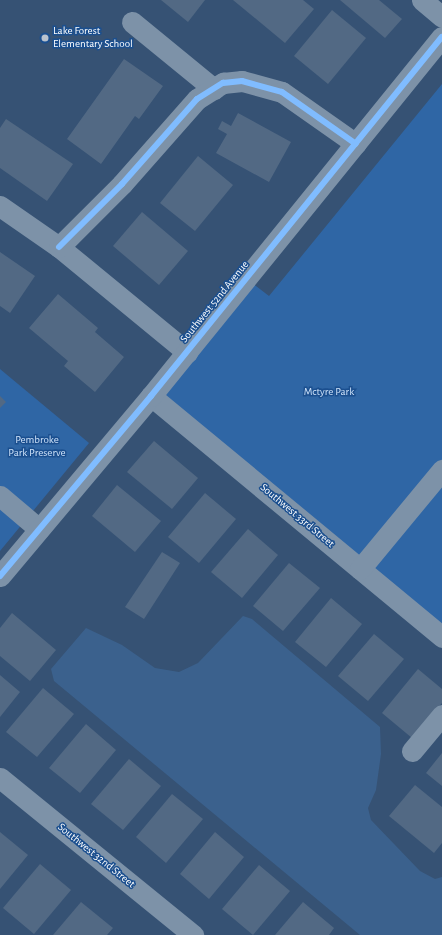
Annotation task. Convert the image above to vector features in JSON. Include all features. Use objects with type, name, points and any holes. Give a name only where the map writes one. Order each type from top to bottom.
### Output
[{"type":"street","points":[[422,0],[442,17]]},
{"type":"street","points":[[132,22],[214,89]]},
{"type":"street","name":"Southwest 52nd Avenue","points":[[0,576],[151,396],[442,38]]},
{"type":"street","points":[[59,247],[122,184],[197,99],[223,83],[242,81],[282,92],[356,144]]},
{"type":"street","points":[[0,206],[59,247],[187,352]]},
{"type":"street","name":"Southwest 33rd Street","points":[[151,396],[442,636]]},
{"type":"street","points":[[360,569],[442,470]]},
{"type":"street","points":[[0,496],[39,529]]},
{"type":"street","points":[[412,751],[442,715]]},
{"type":"street","name":"Southwest 32nd Street","points":[[0,778],[193,935]]},
{"type":"green space","name":"Mctyre Park","points":[[442,84],[442,634],[157,399],[252,283],[269,296]]},
{"type":"green space","name":"Pembroke Park Preserve","points":[[0,369],[89,443],[0,551]]},
{"type":"shaded area","points":[[243,616],[252,619],[380,727],[381,754],[376,790],[368,808],[371,820],[420,871],[435,879],[442,877],[442,935],[360,935],[54,681],[51,669],[86,628],[122,645],[155,668],[179,672],[198,663]]},
{"type":"building","points":[[161,0],[205,0],[188,22]]},
{"type":"building","points":[[233,0],[303,0],[314,9],[285,43]]},
{"type":"building","points":[[340,0],[379,0],[402,19],[385,38]]},
{"type":"building","points":[[332,10],[366,38],[328,84],[294,56]]},
{"type":"building","points":[[124,59],[163,86],[139,119],[135,116],[101,164],[67,139]]},
{"type":"building","points":[[238,113],[291,142],[269,182],[216,153],[227,134],[218,129],[222,121],[231,126]]},
{"type":"building","points":[[6,119],[73,164],[47,201],[0,168],[0,128]]},
{"type":"building","points":[[198,156],[233,185],[195,231],[160,203]]},
{"type":"building","points":[[142,212],[188,251],[159,285],[113,246]]},
{"type":"building","points":[[0,252],[35,276],[10,313],[0,306]]},
{"type":"building","points":[[58,294],[98,328],[95,332],[124,357],[95,392],[64,366],[68,361],[29,328]]},
{"type":"building","points":[[0,396],[6,402],[0,408]]},
{"type":"building","points":[[154,441],[198,478],[172,509],[127,472]]},
{"type":"building","points":[[117,485],[161,521],[135,552],[92,516]]},
{"type":"building","points":[[205,493],[236,519],[199,563],[168,537]]},
{"type":"building","points":[[248,529],[278,555],[242,598],[211,572]]},
{"type":"building","points":[[162,552],[180,563],[144,619],[125,607]]},
{"type":"building","points":[[289,563],[320,588],[283,631],[253,606]]},
{"type":"building","points":[[331,598],[362,624],[326,667],[295,642]]},
{"type":"building","points":[[12,613],[56,650],[30,681],[0,656],[0,628]]},
{"type":"building","points":[[374,634],[404,659],[368,701],[338,676]]},
{"type":"building","points":[[418,669],[442,689],[442,703],[412,738],[382,713]]},
{"type":"building","points":[[0,675],[20,692],[0,717]]},
{"type":"building","points":[[43,688],[74,714],[37,757],[6,732]]},
{"type":"building","points":[[86,724],[116,750],[80,793],[49,768]]},
{"type":"building","points":[[442,753],[442,786],[426,773]]},
{"type":"building","points":[[129,759],[161,786],[123,830],[91,804]]},
{"type":"building","points":[[415,785],[442,807],[442,843],[434,853],[389,816]]},
{"type":"building","points":[[172,794],[203,819],[166,863],[136,837]]},
{"type":"building","points":[[0,832],[28,855],[0,889]]},
{"type":"building","points":[[215,832],[244,857],[209,899],[180,874]]},
{"type":"building","points":[[40,864],[71,890],[34,934],[3,908]]},
{"type":"building","points":[[259,865],[290,891],[253,935],[222,909]]},
{"type":"building","points":[[81,902],[113,928],[107,935],[53,935]]},
{"type":"building","points":[[303,902],[334,928],[329,935],[275,935]]},
{"type":"cycle path","points":[[0,576],[151,396],[442,37]]},
{"type":"cycle path","points":[[59,247],[122,184],[197,99],[223,83],[242,81],[282,92],[356,144]]},
{"type":"place","name":"Lake Forest Elementary School","points":[[45,38]]}]
